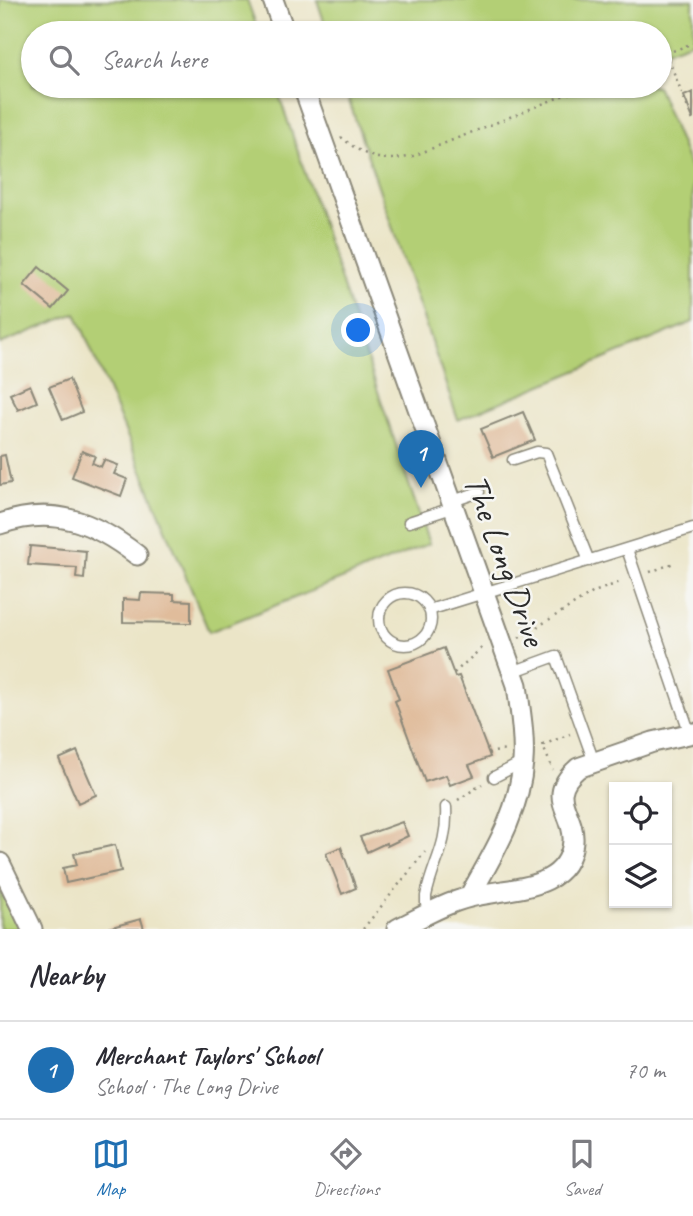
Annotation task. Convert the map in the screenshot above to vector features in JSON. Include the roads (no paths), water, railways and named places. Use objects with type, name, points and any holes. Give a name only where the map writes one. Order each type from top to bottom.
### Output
[{"type":"street","points":[[273,0],[281,21]]},
{"type":"street","name":"The Long Drive","points":[[307,98],[517,685],[523,731],[523,762],[511,818],[468,897]]},
{"type":"street","points":[[0,524],[37,517],[75,520],[92,526],[137,555]]},
{"type":"street","points":[[397,929],[468,897],[539,884],[547,880],[562,867],[572,849],[574,838],[564,808],[563,792],[573,772],[653,742],[691,734]]},
{"type":"street","points":[[0,863],[32,929]]},
{"type":"lane","points":[[513,460],[537,452],[545,453],[589,561]]},
{"type":"lane","points":[[409,522],[479,492]]},
{"type":"lane","points":[[429,610],[690,532]]},
{"type":"lane","points":[[627,549],[691,734]]},
{"type":"lane","points":[[412,594],[425,603],[429,610],[429,627],[425,635],[410,644],[393,642],[381,629],[380,613],[388,599],[395,595],[412,594]]},
{"type":"lane","points":[[512,672],[556,656],[594,762]]},
{"type":"lane","points":[[494,777],[523,762]]},
{"type":"lane","points":[[431,913],[426,904],[426,896],[443,846],[447,825],[446,807]]},
{"type":"place","name":"Merchant Taylors' School","points":[[421,488]]}]
